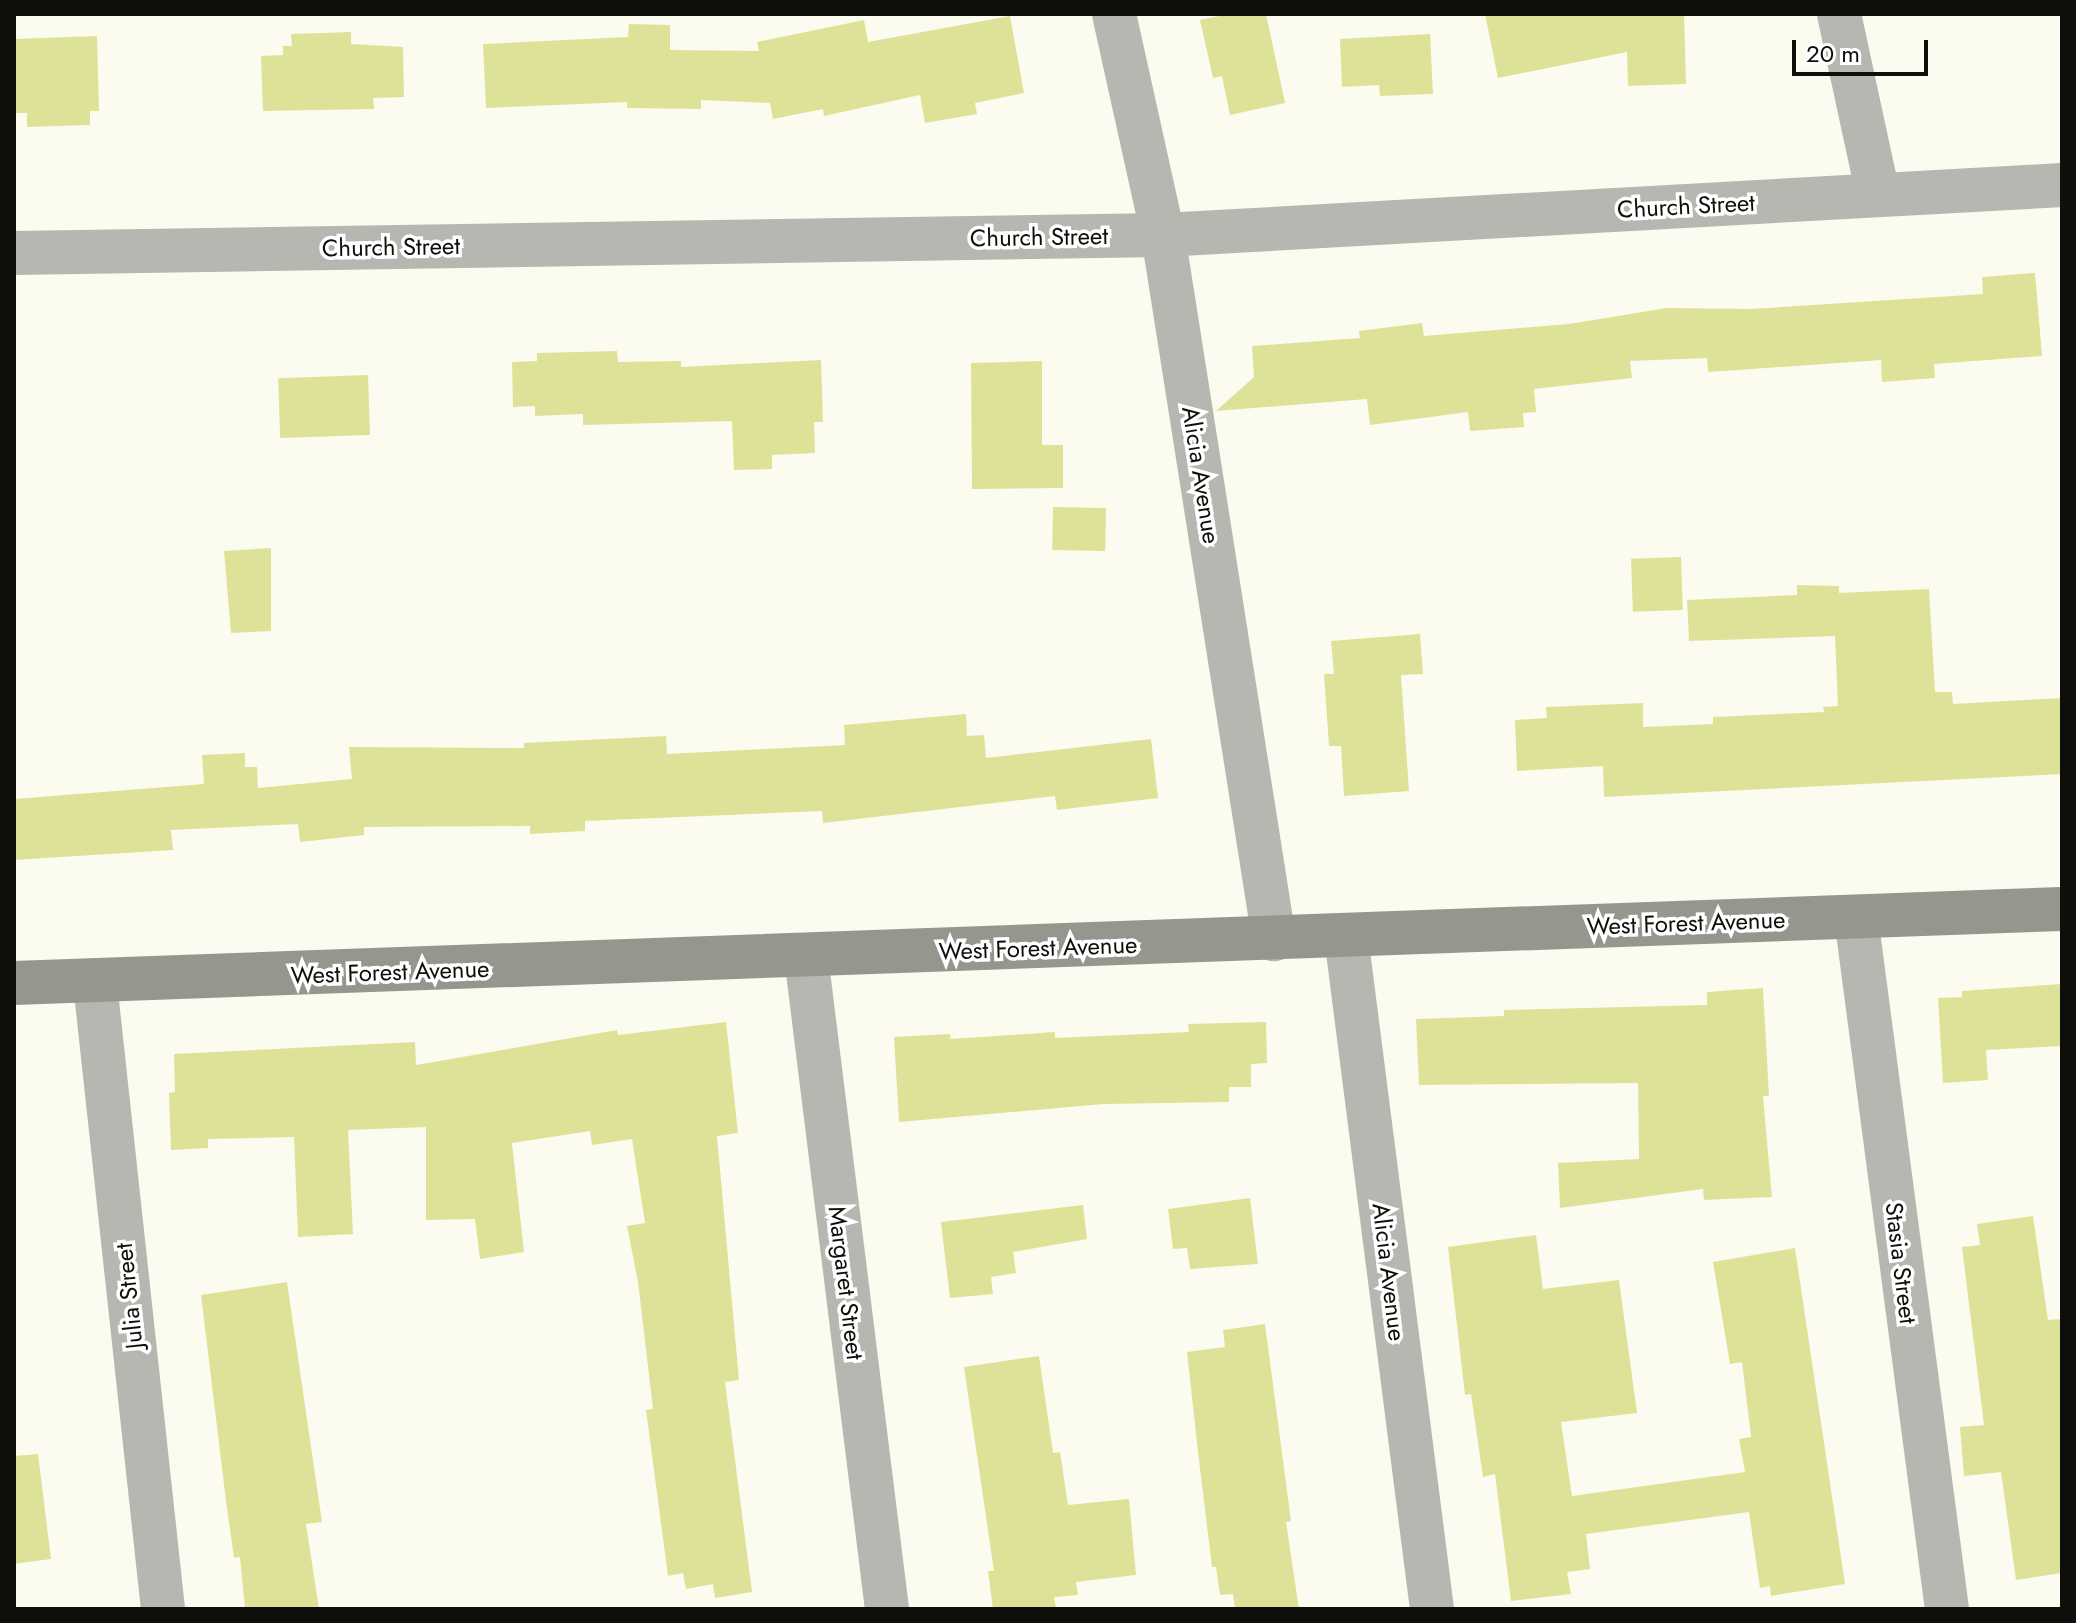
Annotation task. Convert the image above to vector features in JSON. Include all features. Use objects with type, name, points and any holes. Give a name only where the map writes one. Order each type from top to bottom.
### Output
[{"type":"street","name":"Alicia Avenue","points":[[1114,14],[1163,235],[1274,939]]},
{"type":"street","points":[[1839,14],[1878,195]]},
{"type":"street","name":"Church Street","points":[[14,253],[1163,235],[2062,185]]},
{"type":"street","name":"West Forest Avenue","points":[[14,983],[95,983],[2062,909]]},
{"type":"street","name":"Stasia Street","points":[[1856,917],[1947,1609]]},
{"type":"street","name":"Alicia Avenue","points":[[1346,936],[1432,1609]]},
{"type":"street","name":"Margaret Street","points":[[806,956],[887,1609]]},
{"type":"street","name":"Julia Street","points":[[95,983],[163,1609]]},
{"type":"building","points":[[1229,14],[1266,14],[1285,103],[1230,115],[1222,76],[1213,78],[1200,20]]},
{"type":"building","points":[[1485,14],[1684,14],[1686,84],[1628,86],[1627,52],[1498,78]]},
{"type":"building","points":[[1010,16],[1024,93],[975,103],[977,114],[925,123],[920,95],[824,116],[823,109],[773,119],[770,103],[701,100],[701,109],[627,108],[627,102],[486,108],[483,44],[628,37],[629,24],[670,25],[670,50],[759,51],[757,42],[864,20],[868,42]]},
{"type":"building","points":[[351,32],[351,44],[403,47],[404,97],[373,98],[374,109],[263,111],[261,56],[283,55],[283,46],[292,46],[291,34]]},
{"type":"building","points":[[1430,34],[1433,94],[1380,96],[1379,85],[1342,87],[1340,39]]},
{"type":"building","points":[[97,36],[99,111],[90,111],[90,125],[27,127],[27,113],[16,113],[14,39]]},
{"type":"building","points":[[2035,273],[2042,356],[1934,364],[1935,378],[1882,382],[1881,360],[1708,372],[1707,358],[1630,361],[1632,378],[1534,389],[1536,412],[1523,413],[1524,427],[1470,431],[1468,412],[1370,425],[1367,399],[1216,411],[1254,377],[1252,346],[1360,338],[1359,331],[1422,323],[1424,336],[1569,324],[1667,308],[1752,309],[1983,294],[1982,277]]},
{"type":"building","points":[[617,351],[618,362],[681,361],[681,367],[821,360],[823,422],[814,422],[815,453],[772,455],[772,469],[734,470],[732,421],[583,425],[583,414],[535,416],[535,406],[513,407],[512,362],[537,361],[537,353]]},
{"type":"building","points":[[1042,361],[1042,445],[1063,445],[1063,488],[972,489],[971,363]]},
{"type":"building","points":[[368,375],[370,435],[280,438],[278,378]]},
{"type":"building","points":[[1053,507],[1106,508],[1105,551],[1052,550]]},
{"type":"building","points":[[271,548],[271,631],[231,633],[224,551]]},
{"type":"building","points":[[1681,557],[1683,610],[1633,612],[1631,559]]},
{"type":"building","points":[[1797,585],[1839,586],[1839,593],[1929,589],[1935,692],[1952,692],[1953,704],[2062,698],[2062,774],[1604,797],[1603,766],[1517,771],[1515,720],[1547,718],[1546,707],[1643,703],[1643,727],[1713,724],[1713,717],[1824,712],[1823,707],[1838,706],[1835,636],[1689,641],[1687,600],[1797,595]]},
{"type":"building","points":[[1420,634],[1423,674],[1401,675],[1409,791],[1344,796],[1341,746],[1329,746],[1324,674],[1334,674],[1331,641]]},
{"type":"building","points":[[966,714],[967,736],[984,735],[986,758],[1151,739],[1158,798],[1057,810],[1055,796],[823,823],[822,811],[585,821],[585,831],[530,834],[530,826],[364,827],[364,835],[300,842],[298,824],[171,830],[173,850],[14,860],[14,799],[204,784],[202,755],[245,753],[245,767],[257,767],[258,788],[352,779],[349,747],[524,748],[524,743],[666,736],[667,754],[845,745],[844,725]]},
{"type":"building","points":[[2062,984],[2062,1046],[1986,1050],[1988,1080],[1943,1083],[1938,998],[1962,997],[1962,991]]},
{"type":"building","points":[[1763,988],[1769,1096],[1763,1096],[1772,1197],[1704,1200],[1703,1189],[1560,1208],[1558,1163],[1639,1159],[1638,1083],[1419,1085],[1416,1019],[1504,1016],[1504,1010],[1707,1005],[1707,992]]},
{"type":"building","points":[[726,1022],[738,1133],[717,1136],[739,1380],[725,1382],[752,1592],[715,1598],[713,1584],[686,1589],[683,1573],[668,1576],[646,1410],[653,1409],[638,1282],[627,1226],[645,1223],[632,1139],[592,1145],[590,1131],[512,1143],[524,1252],[480,1259],[475,1219],[426,1220],[426,1127],[348,1130],[353,1234],[298,1237],[294,1137],[208,1139],[208,1148],[171,1150],[169,1093],[175,1092],[174,1054],[415,1042],[416,1065],[617,1030],[618,1035]]},
{"type":"building","points":[[1266,1022],[1267,1063],[1251,1064],[1251,1087],[1229,1087],[1229,1102],[1103,1104],[899,1122],[894,1037],[950,1034],[951,1039],[1055,1032],[1055,1038],[1189,1032],[1188,1024]]},
{"type":"building","points":[[1250,1198],[1258,1264],[1190,1269],[1187,1248],[1173,1249],[1168,1209]]},
{"type":"building","points":[[1083,1205],[1087,1239],[1013,1252],[1016,1273],[991,1277],[993,1294],[950,1298],[941,1222]]},
{"type":"building","points":[[2033,1216],[2048,1320],[2062,1319],[2062,1573],[2016,1580],[2001,1472],[1964,1476],[1960,1427],[1984,1425],[1962,1247],[1980,1245],[1977,1224]]},
{"type":"building","points":[[1536,1235],[1543,1289],[1619,1280],[1637,1413],[1561,1422],[1572,1496],[1745,1472],[1739,1439],[1751,1437],[1742,1362],[1730,1364],[1713,1262],[1795,1248],[1845,1584],[1771,1596],[1770,1586],[1760,1588],[1749,1512],[1586,1534],[1590,1569],[1567,1572],[1571,1594],[1511,1601],[1495,1474],[1483,1477],[1471,1394],[1465,1395],[1448,1247]]},
{"type":"building","points":[[287,1282],[322,1522],[306,1524],[319,1609],[245,1609],[240,1557],[234,1558],[226,1501],[201,1295]]},
{"type":"building","points":[[1265,1324],[1291,1521],[1286,1522],[1299,1609],[1235,1609],[1233,1594],[1220,1595],[1216,1567],[1212,1567],[1198,1452],[1187,1352],[1225,1347],[1223,1330]]},
{"type":"building","points":[[1039,1356],[1053,1453],[1060,1452],[1068,1505],[1129,1499],[1136,1575],[1076,1582],[1078,1595],[1054,1597],[1056,1609],[993,1609],[988,1571],[994,1571],[964,1367]]},
{"type":"building","points":[[38,1454],[51,1559],[14,1564],[14,1456]]}]
